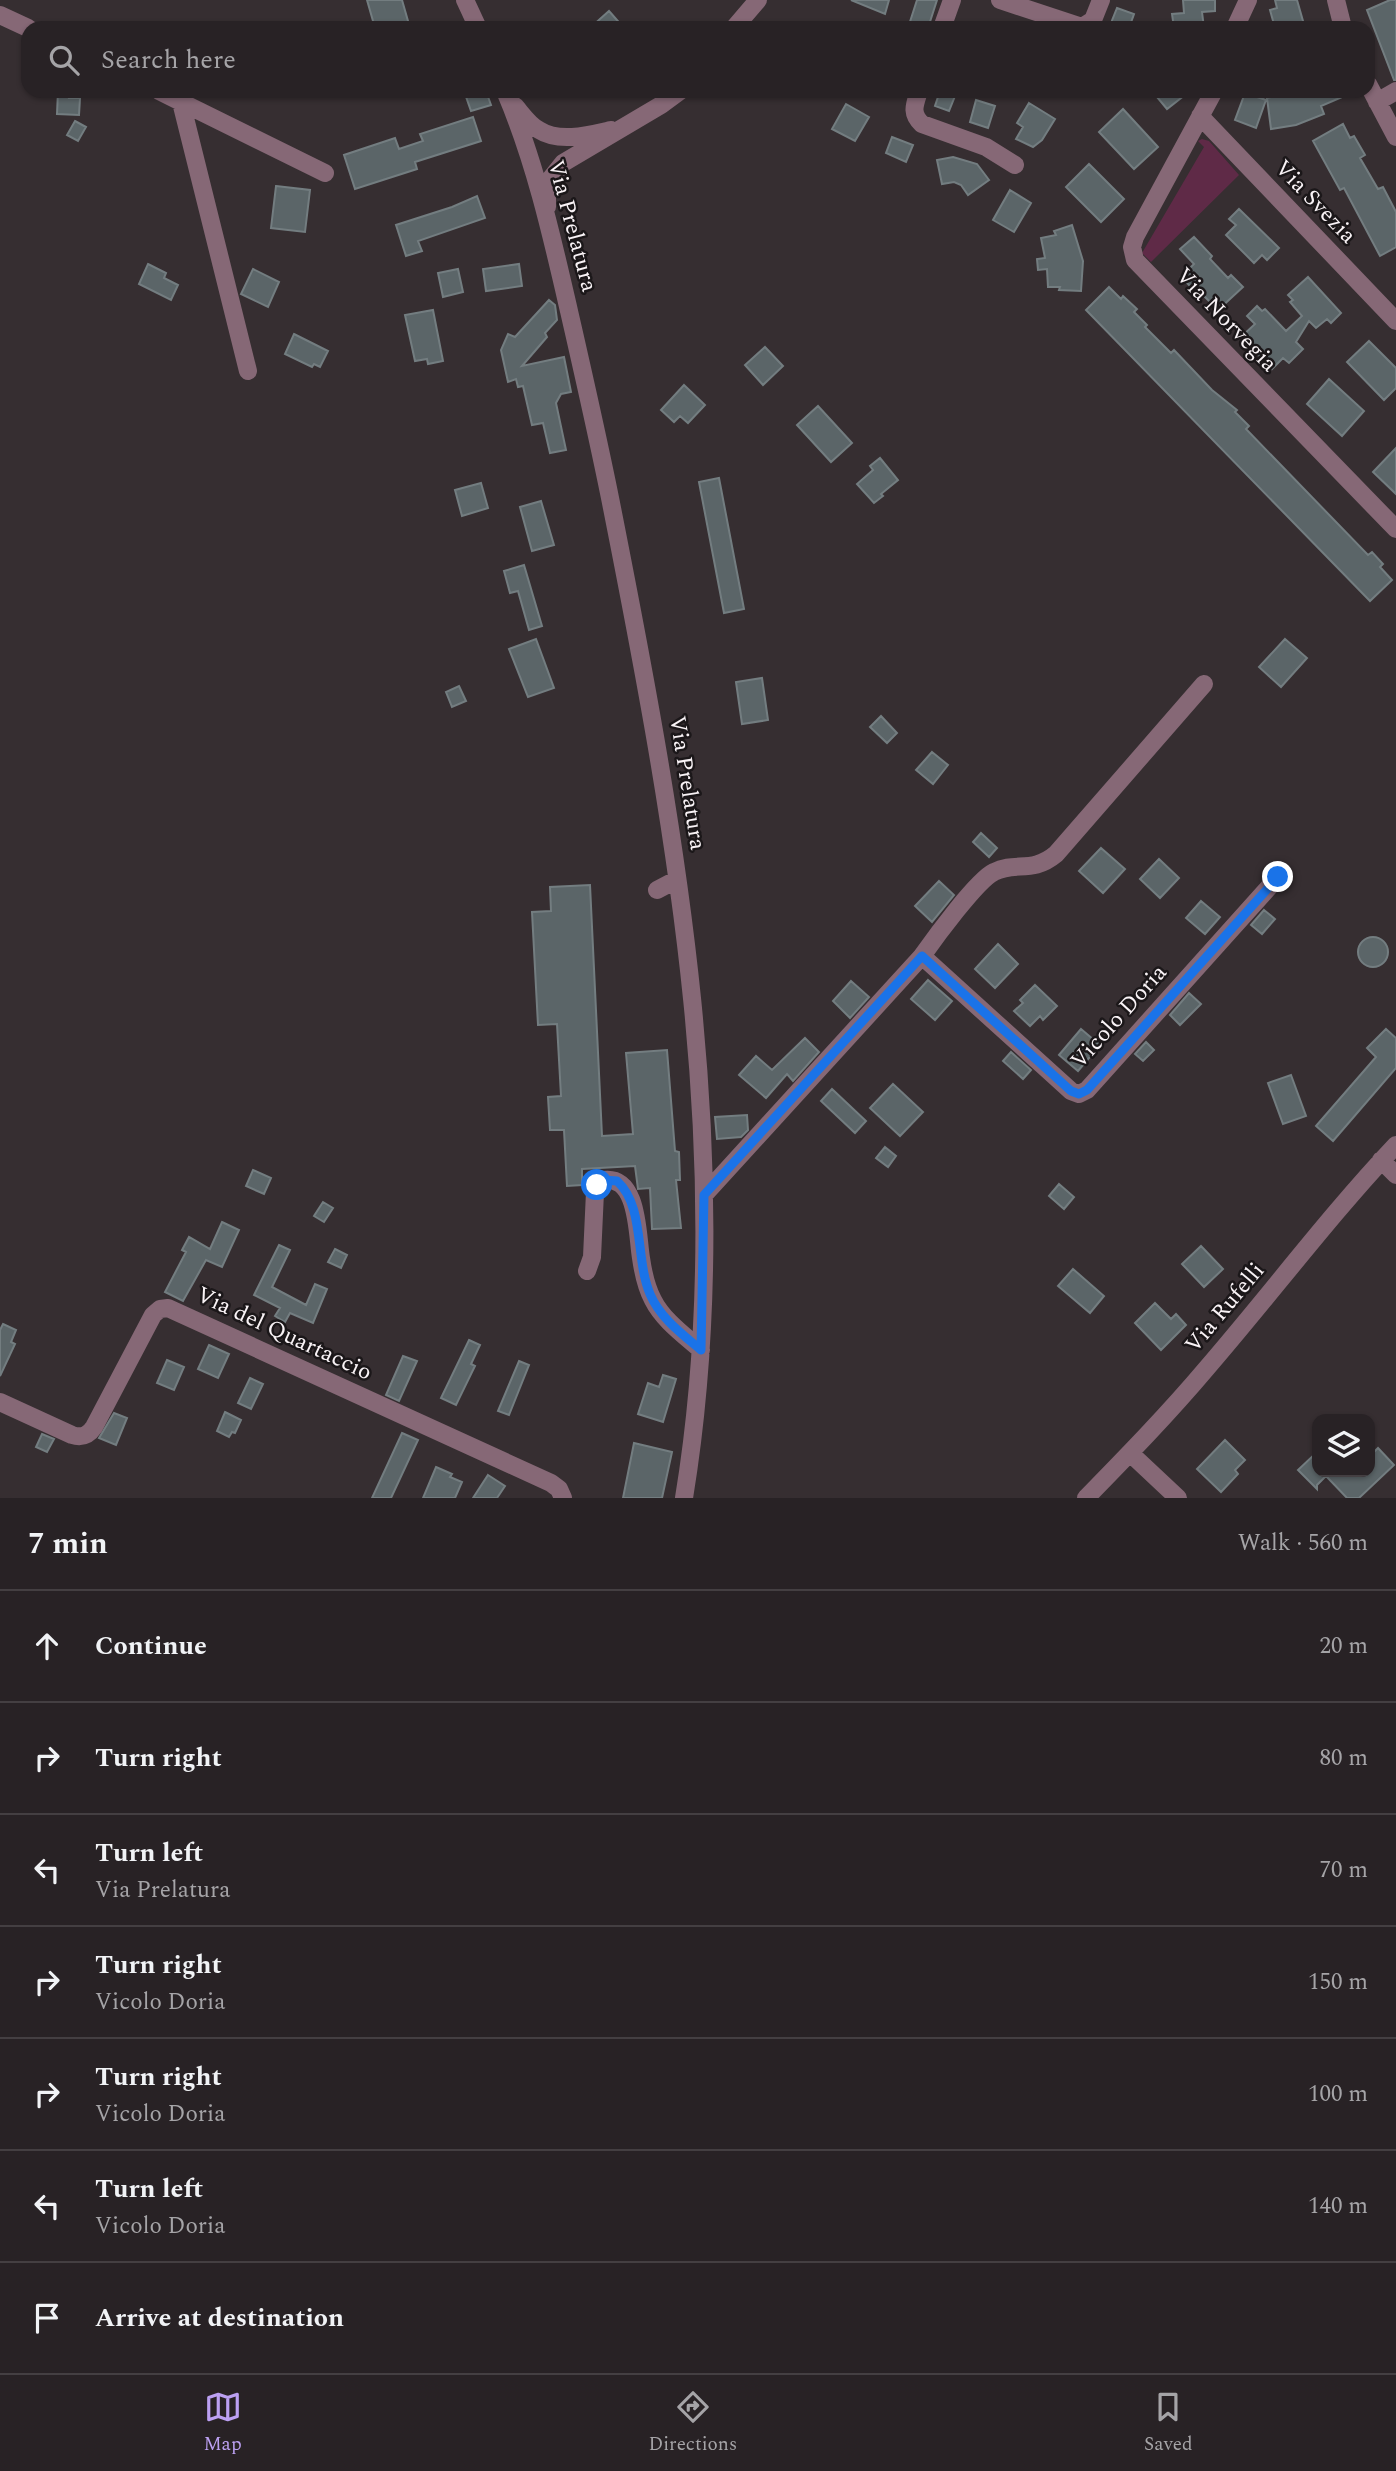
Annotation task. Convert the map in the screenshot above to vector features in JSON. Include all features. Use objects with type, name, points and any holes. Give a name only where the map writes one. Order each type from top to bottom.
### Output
[{"type":"street","points":[[465,0],[475,21]]},
{"type":"street","points":[[740,21],[758,0]]},
{"type":"street","points":[[944,21],[951,0]]},
{"type":"street","points":[[1000,0],[1064,21]]},
{"type":"street","points":[[1091,21],[1101,0]]},
{"type":"street","points":[[1238,21],[1248,0]]},
{"type":"street","points":[[1336,0],[1341,21]]},
{"type":"street","points":[[0,15],[21,25]]},
{"type":"street","points":[[1377,102],[1396,91]]},
{"type":"street","points":[[173,98],[325,173]]},
{"type":"street","name":"Via Prelatura","points":[[508,98],[547,214],[601,451],[645,673],[676,880],[697,1058],[704,1195],[701,1350],[684,1498]]},
{"type":"street","points":[[509,98],[536,129],[549,135],[572,137],[625,126]]},
{"type":"street","points":[[547,214],[548,186],[558,169],[569,159],[669,98]]},
{"type":"street","points":[[917,98],[913,111],[922,124],[986,147],[1015,165]]},
{"type":"street","name":"Via Norvegia","points":[[1210,98],[1135,237],[1132,247],[1135,260],[1396,529]]},
{"type":"street","points":[[1375,98],[1396,137]]},
{"type":"street","points":[[181,102],[248,372]]},
{"type":"street","name":"Via Svezia","points":[[1199,117],[1396,321]]},
{"type":"street","points":[[704,1195],[922,956],[939,932],[989,875],[1002,869],[1043,864],[1056,854],[1204,684]]},
{"type":"street","name":"Vicolo Doria","points":[[922,956],[1071,1091],[1079,1094],[1087,1090],[1278,877]]},
{"type":"street","points":[[657,890],[676,880]]},
{"type":"street","name":"Via Rufelli","points":[[1086,1498],[1206,1370],[1396,1144]]},
{"type":"street","points":[[1381,1160],[1396,1175]]},
{"type":"street","points":[[587,1271],[592,1257],[595,1192],[599,1183],[612,1179],[631,1197],[643,1271],[651,1297],[664,1317],[701,1350]]},
{"type":"street","name":"Via del Quartaccio","points":[[0,1402],[72,1435],[87,1435],[153,1315],[160,1309],[168,1308],[551,1483],[559,1489],[563,1498]]},
{"type":"street","points":[[1130,1453],[1178,1498]]},
{"type":"shaded area","points":[[1198,141],[1209,141],[1239,175],[1151,262],[1142,253],[1204,147]]},
{"type":"building","points":[[367,0],[402,0],[408,21],[373,21]]},
{"type":"building","points":[[851,0],[889,0],[885,14]]},
{"type":"building","points":[[917,0],[937,0],[930,21],[910,21]]},
{"type":"building","points":[[1183,0],[1215,0],[1215,11],[1202,12],[1203,21],[1173,21],[1172,14],[1184,13]]},
{"type":"building","points":[[1275,0],[1297,0],[1303,21],[1273,21],[1270,10],[1277,8]]},
{"type":"building","points":[[1396,0],[1396,80],[1375,31],[1375,21],[1371,21],[1367,10]]},
{"type":"building","points":[[1117,8],[1134,14],[1132,21],[1112,21]]},
{"type":"building","points":[[609,11],[618,21],[598,21]]},
{"type":"building","points":[[58,98],[80,98],[79,115],[57,114]]},
{"type":"building","points":[[466,98],[488,98],[491,105],[471,111]]},
{"type":"building","points":[[938,98],[954,98],[949,111],[935,106]]},
{"type":"building","points":[[1158,98],[1181,98],[1167,109]]},
{"type":"building","points":[[1243,98],[1266,100],[1256,128],[1235,120]]},
{"type":"building","points":[[1267,98],[1340,98],[1321,106],[1324,114],[1296,125],[1271,129]]},
{"type":"building","points":[[976,100],[995,106],[988,128],[970,122]]},
{"type":"building","points":[[1029,103],[1055,119],[1042,140],[1033,147],[1016,139],[1023,127],[1017,123]]},
{"type":"building","points":[[846,104],[869,117],[855,141],[832,129]]},
{"type":"building","points":[[1123,109],[1158,147],[1134,169],[1099,132]]},
{"type":"building","points":[[473,117],[481,141],[415,162],[417,169],[355,189],[344,155],[395,138],[399,149],[423,141],[420,134]]},
{"type":"building","points":[[75,121],[86,127],[78,141],[67,135]]},
{"type":"building","points":[[1343,124],[1350,138],[1354,136],[1365,155],[1360,158],[1378,189],[1383,187],[1396,212],[1396,247],[1380,256],[1344,188],[1340,190],[1313,141]]},
{"type":"building","points":[[892,137],[913,145],[906,162],[886,153]]},
{"type":"building","points":[[953,157],[977,164],[989,180],[968,195],[961,185],[954,182],[942,184],[937,160]]},
{"type":"building","points":[[1089,164],[1124,199],[1101,222],[1066,187]]},
{"type":"building","points":[[276,186],[310,190],[305,232],[271,228]]},
{"type":"building","points":[[1010,190],[1031,203],[1014,232],[993,220]]},
{"type":"building","points":[[477,196],[485,218],[418,241],[422,251],[406,256],[396,225]]},
{"type":"building","points":[[1239,209],[1279,248],[1267,260],[1262,255],[1254,263],[1226,235],[1236,225],[1229,219]]},
{"type":"building","points":[[1072,225],[1083,261],[1081,291],[1048,287],[1047,269],[1038,270],[1037,259],[1045,258],[1041,238],[1056,235],[1054,231]]},
{"type":"building","points":[[1194,237],[1228,278],[1231,275],[1243,287],[1218,310],[1181,277],[1194,264],[1180,249]]},
{"type":"building","points":[[148,264],[166,273],[164,278],[178,285],[171,300],[139,284]]},
{"type":"building","points":[[519,264],[522,286],[486,291],[483,269]]},
{"type":"building","points":[[253,269],[279,282],[268,307],[241,294]]},
{"type":"building","points":[[458,269],[463,292],[443,297],[438,273]]},
{"type":"building","points":[[1308,277],[1341,313],[1331,323],[1327,319],[1316,328],[1309,321],[1296,342],[1303,349],[1289,363],[1283,358],[1272,369],[1241,337],[1255,324],[1247,316],[1257,306],[1262,311],[1265,309],[1286,331],[1302,316],[1290,302],[1293,300],[1288,295]]},
{"type":"building","points":[[1109,287],[1137,309],[1134,312],[1147,325],[1145,327],[1171,353],[1174,350],[1212,390],[1237,410],[1235,412],[1249,426],[1246,429],[1368,555],[1372,552],[1383,564],[1380,567],[1392,580],[1370,601],[1086,310]]},
{"type":"building","points":[[549,300],[555,305],[557,320],[545,333],[547,337],[522,366],[564,357],[571,392],[561,394],[556,403],[566,450],[550,453],[543,423],[532,425],[523,386],[518,387],[516,379],[508,382],[501,350],[508,334],[515,337]]},
{"type":"building","points":[[433,310],[443,361],[428,364],[427,359],[415,361],[405,315]]},
{"type":"building","points":[[294,334],[328,351],[320,367],[314,364],[312,367],[285,354]]},
{"type":"building","points":[[1369,341],[1396,368],[1396,388],[1384,400],[1347,362]]},
{"type":"building","points":[[765,347],[783,366],[763,385],[745,365]]},
{"type":"building","points":[[1329,379],[1364,411],[1342,436],[1307,404]]},
{"type":"building","points":[[684,385],[705,405],[688,423],[680,416],[674,422],[661,410]]},
{"type":"building","points":[[818,406],[852,443],[831,462],[797,425]]},
{"type":"building","points":[[1396,448],[1396,494],[1373,472]]},
{"type":"building","points":[[880,458],[898,480],[874,503],[857,484],[873,470],[870,466]]},
{"type":"building","points":[[719,478],[744,609],[724,613],[699,482]]},
{"type":"building","points":[[481,483],[488,508],[462,516],[455,490]]},
{"type":"building","points":[[541,501],[554,545],[532,551],[520,507]]},
{"type":"building","points":[[524,565],[542,626],[529,630],[518,591],[510,593],[504,571]]},
{"type":"building","points":[[536,639],[554,688],[528,697],[509,649]]},
{"type":"building","points":[[1285,639],[1307,658],[1281,687],[1259,667]]},
{"type":"building","points":[[762,678],[768,720],[742,724],[736,682]]},
{"type":"building","points":[[459,686],[466,701],[452,707],[446,692]]},
{"type":"building","points":[[881,716],[897,733],[887,743],[870,727]]},
{"type":"building","points":[[932,752],[948,765],[933,784],[916,770]]},
{"type":"building","points":[[981,833],[997,848],[989,857],[973,842]]},
{"type":"building","points":[[1101,848],[1125,869],[1103,893],[1079,871]]},
{"type":"building","points":[[1159,859],[1179,878],[1160,898],[1140,879]]},
{"type":"building","points":[[939,881],[954,895],[932,922],[915,906]]},
{"type":"building","points":[[590,885],[602,1136],[633,1134],[626,1053],[667,1050],[675,1151],[679,1152],[680,1180],[676,1180],[681,1228],[652,1229],[650,1188],[638,1189],[635,1166],[582,1169],[582,1185],[567,1186],[564,1130],[550,1130],[548,1097],[561,1096],[557,1024],[538,1025],[532,912],[551,911],[550,887]]},
{"type":"building","points":[[1201,901],[1220,917],[1205,934],[1186,918]]},
{"type":"building","points":[[1264,910],[1275,919],[1262,934],[1251,925]]},
{"type":"building","points":[[1373,937],[1384,941],[1388,952],[1384,963],[1373,967],[1362,963],[1358,952],[1362,941]]},
{"type":"building","points":[[998,944],[1018,964],[995,988],[975,969]]},
{"type":"building","points":[[928,980],[952,1001],[935,1020],[911,999]]},
{"type":"building","points":[[851,981],[869,997],[850,1018],[833,1001]]},
{"type":"building","points":[[1035,985],[1057,1006],[1043,1020],[1040,1016],[1030,1026],[1014,1011],[1023,1003],[1020,1000]]},
{"type":"building","points":[[1189,993],[1201,1004],[1180,1025],[1170,1015]]},
{"type":"building","points":[[1081,1029],[1100,1045],[1078,1071],[1059,1055]]},
{"type":"building","points":[[1386,1029],[1396,1038],[1396,1068],[1333,1141],[1316,1126],[1376,1057],[1367,1048]]},
{"type":"building","points":[[805,1038],[819,1052],[793,1081],[787,1074],[766,1098],[739,1075],[756,1056],[772,1070]]},
{"type":"building","points":[[1146,1042],[1154,1050],[1143,1061],[1135,1054]]},
{"type":"building","points":[[1011,1052],[1031,1070],[1023,1079],[1003,1061]]},
{"type":"building","points":[[1291,1075],[1306,1116],[1283,1124],[1268,1083]]},
{"type":"building","points":[[893,1084],[923,1112],[900,1136],[870,1108]]},
{"type":"building","points":[[832,1089],[866,1121],[855,1133],[821,1101]]},
{"type":"building","points":[[747,1115],[748,1130],[741,1137],[717,1139],[715,1117]]},
{"type":"building","points":[[885,1147],[896,1156],[888,1167],[876,1158]]},
{"type":"building","points":[[253,1170],[271,1178],[264,1194],[246,1186]]},
{"type":"building","points":[[1059,1184],[1074,1197],[1064,1209],[1049,1196]]},
{"type":"building","points":[[323,1202],[333,1208],[324,1222],[314,1216]]},
{"type":"building","points":[[222,1222],[239,1230],[222,1267],[206,1260],[183,1301],[165,1292],[186,1252],[182,1250],[189,1237],[210,1249]]},
{"type":"building","points":[[279,1245],[290,1250],[272,1287],[306,1305],[315,1284],[327,1289],[313,1323],[290,1313],[285,1322],[275,1316],[280,1308],[254,1295]]},
{"type":"building","points":[[1201,1246],[1223,1269],[1204,1287],[1182,1264]]},
{"type":"building","points":[[335,1249],[347,1255],[341,1268],[328,1262]]},
{"type":"building","points":[[1073,1269],[1104,1296],[1090,1313],[1058,1286]]},
{"type":"building","points":[[1155,1303],[1171,1319],[1176,1314],[1186,1325],[1161,1350],[1135,1323]]},
{"type":"building","points":[[3,1324],[16,1330],[11,1342],[15,1344],[0,1376],[0,1330]]},
{"type":"building","points":[[469,1340],[480,1345],[471,1364],[475,1366],[456,1405],[441,1398]]},
{"type":"building","points":[[209,1345],[229,1354],[218,1378],[198,1369]]},
{"type":"building","points":[[403,1356],[417,1361],[399,1401],[386,1395]]},
{"type":"building","points":[[167,1360],[184,1367],[174,1390],[157,1383]]},
{"type":"building","points":[[519,1361],[529,1365],[509,1415],[498,1411]]},
{"type":"building","points":[[663,1375],[676,1379],[663,1422],[638,1414],[648,1383],[659,1387]]},
{"type":"building","points":[[250,1378],[263,1384],[251,1409],[238,1403]]},
{"type":"building","points":[[225,1412],[241,1420],[235,1433],[232,1432],[229,1437],[217,1431]]},
{"type":"building","points":[[114,1413],[127,1418],[116,1445],[99,1438]]},
{"type":"building","points":[[402,1433],[418,1440],[391,1498],[372,1498]]},
{"type":"building","points":[[42,1434],[54,1439],[47,1452],[36,1447]]},
{"type":"building","points":[[1225,1440],[1245,1460],[1235,1470],[1238,1474],[1221,1492],[1197,1469]]},
{"type":"building","points":[[634,1443],[672,1452],[662,1498],[623,1498]]},
{"type":"building","points":[[1378,1448],[1394,1465],[1359,1498],[1347,1498],[1327,1477],[1375,1477],[1375,1451]]},
{"type":"building","points":[[1312,1457],[1312,1477],[1325,1477],[1317,1485],[1317,1489],[1298,1470]]},
{"type":"building","points":[[436,1467],[462,1482],[455,1498],[423,1498]]},
{"type":"building","points":[[488,1475],[505,1486],[497,1498],[473,1498]]},
{"type":"route","points":[[597,1185],[603,1180],[612,1179],[631,1197],[640,1256],[651,1297],[664,1317],[701,1350],[704,1195],[922,956],[1074,1094],[1079,1094],[1087,1090],[1278,877]]}]
